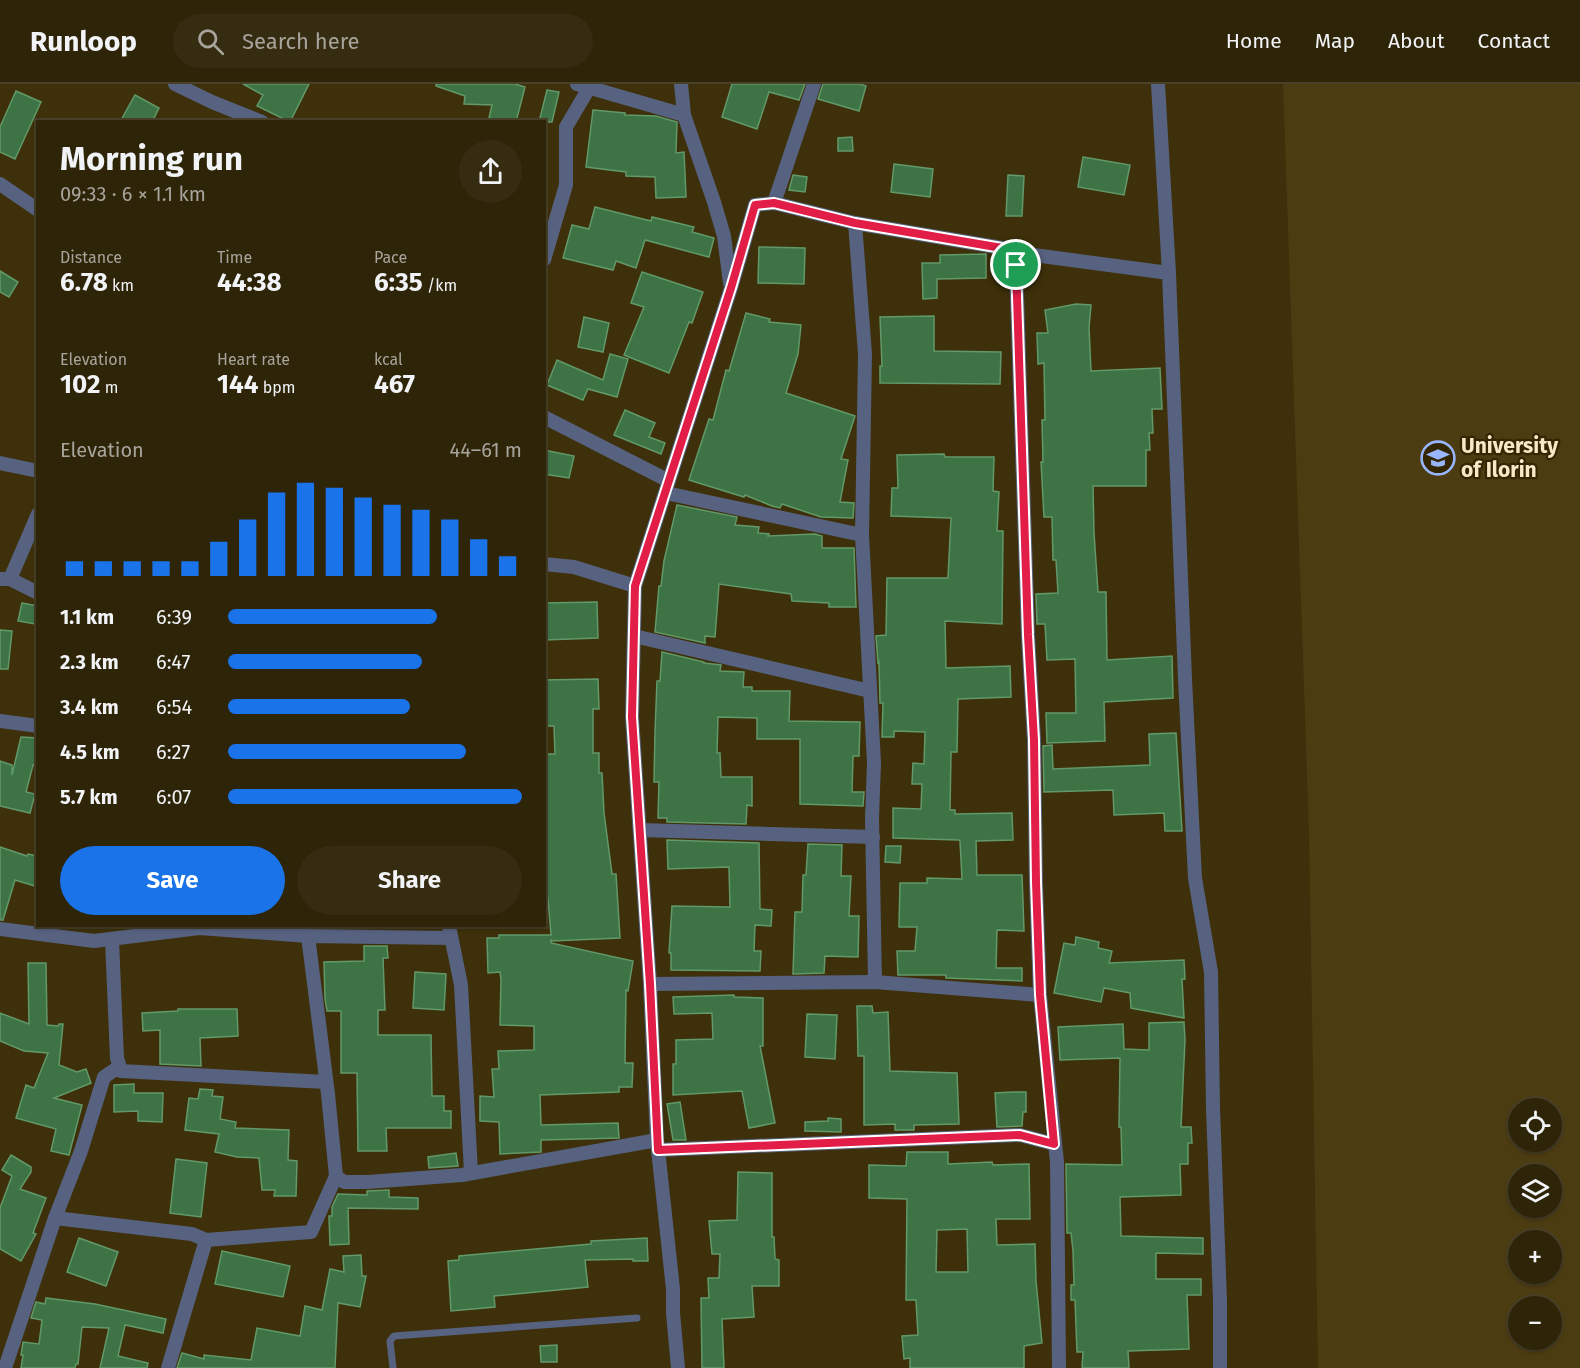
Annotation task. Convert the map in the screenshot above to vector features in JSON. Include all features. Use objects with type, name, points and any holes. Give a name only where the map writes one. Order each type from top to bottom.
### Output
[{"type":"street","points":[[175,84],[257,120]]},
{"type":"street","points":[[681,84],[684,115],[721,225],[731,288]]},
{"type":"street","points":[[774,203],[814,84]]},
{"type":"street","points":[[1158,84],[1169,273],[1195,879],[1211,972],[1220,1368]]},
{"type":"street","points":[[546,253],[566,185],[566,127],[583,86],[684,115]]},
{"type":"street","points":[[0,184],[36,209]]},
{"type":"street","points":[[678,1368],[673,1288],[657,1145],[650,984],[632,717],[635,586],[731,288],[755,205],[774,203],[855,223],[1002,248],[1011,252],[1169,273]]},
{"type":"street","points":[[855,223],[865,354],[862,535],[874,763],[875,982]]},
{"type":"street","points":[[1011,252],[1016,265],[1028,635],[1034,740],[1040,995],[1057,1162],[1059,1368]]},
{"type":"street","points":[[546,418],[668,487],[862,535]]},
{"type":"street","points":[[0,463],[36,471]]},
{"type":"street","points":[[36,518],[5,579],[36,592]]},
{"type":"street","points":[[546,564],[574,567],[635,586]]},
{"type":"street","points":[[634,636],[870,690]]},
{"type":"street","points":[[0,721],[36,726]]},
{"type":"street","points":[[640,830],[873,837]]},
{"type":"street","points":[[0,928],[94,941],[199,927],[308,936],[450,932],[461,985],[471,1172]]},
{"type":"street","points":[[55,1218],[192,1234],[206,1240],[311,1232],[336,1176],[308,936]]},
{"type":"street","points":[[112,940],[121,1071],[326,1082]]},
{"type":"street","points":[[650,984],[875,982],[1040,995]]},
{"type":"street","points":[[5,1368],[104,1077],[119,1067]]},
{"type":"street","points":[[336,1176],[344,1182],[368,1182],[462,1175],[657,1145],[1020,1135],[1054,1144]]},
{"type":"street","points":[[168,1368],[206,1240]]},
{"type":"lane","points":[[393,1368],[390,1341],[394,1335],[637,1318]]},
{"type":"shaded area","name":"University of Ilorin","points":[[1283,84],[1580,84],[1580,1368],[1318,1368],[1309,832]]},
{"type":"building","points":[[243,84],[309,84],[291,120],[286,120],[257,106],[263,95]]},
{"type":"building","points":[[436,84],[515,84],[525,87],[517,120],[496,120],[489,118],[492,105],[464,104],[465,96],[436,86]]},
{"type":"building","points":[[732,84],[805,84],[799,100],[769,92],[757,129],[722,117]]},
{"type":"building","points":[[823,84],[866,86],[859,111],[818,99]]},
{"type":"building","points":[[547,90],[559,92],[552,122],[540,120]]},
{"type":"building","points":[[16,91],[41,102],[15,159],[0,152],[0,127]]},
{"type":"building","points":[[135,95],[159,108],[153,120],[121,120]]},
{"type":"building","points":[[593,110],[625,113],[625,115],[656,116],[677,122],[676,153],[684,152],[686,197],[656,198],[655,177],[626,176],[626,172],[586,167]]},
{"type":"building","points":[[852,137],[853,151],[838,151],[838,138]]},
{"type":"building","points":[[1083,157],[1130,165],[1124,195],[1078,187]]},
{"type":"building","points":[[894,164],[933,169],[930,197],[891,192]]},
{"type":"building","points":[[793,175],[807,177],[805,192],[789,190]]},
{"type":"building","points":[[1008,175],[1024,176],[1022,216],[1006,216]]},
{"type":"building","points":[[595,207],[651,221],[652,217],[694,227],[692,232],[714,238],[709,257],[645,240],[636,268],[616,261],[613,270],[563,258],[572,225],[589,229]]},
{"type":"building","points":[[759,247],[805,248],[804,284],[758,283]]},
{"type":"building","points":[[986,254],[986,278],[937,279],[937,298],[923,299],[922,263],[940,263],[940,255]]},
{"type":"building","points":[[0,271],[18,282],[9,297],[0,292]]},
{"type":"building","points":[[642,272],[703,292],[692,323],[689,322],[669,373],[624,355],[644,307],[631,303]]},
{"type":"building","points":[[1076,304],[1091,305],[1089,328],[1091,371],[1160,368],[1162,409],[1152,409],[1153,433],[1149,433],[1150,450],[1146,450],[1146,486],[1093,486],[1094,533],[1098,592],[1106,592],[1107,660],[1172,656],[1173,698],[1104,702],[1105,741],[1047,743],[1046,713],[1076,713],[1075,659],[1047,660],[1045,624],[1037,624],[1036,594],[1058,593],[1056,560],[1053,560],[1052,517],[1044,517],[1041,462],[1043,462],[1042,420],[1045,420],[1044,363],[1038,364],[1037,333],[1048,333],[1045,310]]},
{"type":"building","points":[[746,313],[770,319],[769,322],[801,325],[798,354],[786,393],[855,416],[841,459],[848,460],[840,502],[854,503],[853,518],[821,517],[782,504],[780,508],[745,495],[744,497],[689,480],[709,419],[713,420],[726,370],[729,371]]},
{"type":"building","points":[[934,316],[934,351],[1001,352],[1000,384],[880,383],[880,366],[882,366],[880,317]]},
{"type":"building","points":[[584,317],[609,323],[603,352],[578,347]]},
{"type":"building","points":[[610,354],[628,359],[617,397],[588,389],[583,400],[547,385],[557,360],[603,380]]},
{"type":"building","points":[[625,410],[655,423],[649,437],[665,443],[661,454],[614,435]]},
{"type":"building","points":[[546,450],[574,456],[569,478],[546,474]]},
{"type":"building","points":[[944,454],[945,457],[994,457],[993,491],[999,492],[997,531],[1003,531],[1002,624],[945,621],[946,668],[1010,666],[1011,697],[958,699],[957,752],[951,752],[950,810],[955,810],[955,814],[1012,813],[1013,840],[976,841],[977,875],[1022,875],[1024,931],[997,930],[996,968],[1022,968],[1022,981],[946,978],[946,975],[898,975],[897,951],[915,951],[917,927],[899,927],[900,883],[927,883],[927,878],[962,879],[959,840],[893,838],[893,808],[921,809],[922,784],[912,784],[913,763],[924,764],[925,732],[894,731],[894,737],[882,737],[883,703],[880,703],[876,636],[886,635],[887,578],[948,578],[951,518],[891,516],[892,488],[898,488],[897,455]]},
{"type":"building","points":[[677,505],[737,517],[735,525],[759,527],[758,533],[769,534],[768,536],[815,534],[822,536],[822,548],[854,548],[856,607],[829,607],[829,603],[792,601],[791,594],[719,584],[715,637],[705,636],[705,643],[655,632],[659,586],[661,586],[664,561]]},
{"type":"building","points":[[597,602],[598,638],[546,640],[546,603]]},
{"type":"building","points":[[22,603],[36,606],[35,624],[18,621]]},
{"type":"building","points":[[0,630],[12,631],[8,669],[0,669]]},
{"type":"building","points":[[662,652],[721,665],[720,671],[744,672],[743,687],[752,687],[752,691],[790,691],[789,721],[860,722],[859,756],[853,756],[852,792],[864,792],[863,806],[800,804],[800,739],[757,739],[757,718],[718,717],[717,753],[720,753],[721,777],[752,777],[752,806],[747,805],[746,824],[667,822],[667,818],[658,818],[659,782],[654,782],[655,732],[657,681],[660,681]]},
{"type":"building","points":[[598,679],[599,709],[593,709],[593,753],[599,753],[599,773],[602,773],[604,813],[612,874],[616,874],[620,938],[551,941],[551,943],[633,961],[628,991],[626,990],[625,1063],[633,1063],[632,1087],[619,1087],[619,1092],[540,1095],[541,1125],[618,1123],[619,1138],[541,1140],[541,1152],[500,1154],[499,1122],[480,1121],[480,1096],[494,1097],[492,1069],[499,1069],[498,1051],[534,1050],[534,1026],[500,1025],[500,972],[488,973],[487,938],[499,938],[499,935],[551,935],[546,892],[546,754],[555,754],[554,726],[546,726],[546,680]]},
{"type":"building","points":[[1176,733],[1182,831],[1165,831],[1164,813],[1114,815],[1113,790],[1044,792],[1043,746],[1052,745],[1053,769],[1150,765],[1149,734]]},
{"type":"building","points":[[21,737],[36,738],[36,765],[33,765],[26,792],[35,794],[30,813],[0,806],[0,761],[12,765],[12,775]]},
{"type":"building","points":[[667,840],[759,843],[760,909],[772,910],[771,926],[755,925],[754,951],[761,951],[760,971],[671,970],[671,953],[669,953],[672,906],[730,907],[729,867],[668,869]]},
{"type":"building","points":[[808,844],[842,845],[841,876],[851,876],[849,916],[859,916],[858,957],[825,956],[824,973],[793,974],[795,912],[802,912],[803,875],[806,875]]},
{"type":"building","points":[[886,846],[901,846],[900,863],[885,862]]},
{"type":"building","points":[[0,847],[27,856],[28,854],[36,856],[36,886],[15,880],[3,920],[0,920]]},
{"type":"building","points":[[1076,937],[1099,942],[1098,948],[1112,951],[1109,963],[1184,960],[1185,979],[1182,979],[1184,1018],[1131,1008],[1130,993],[1104,988],[1101,1002],[1054,993],[1064,943],[1075,945]]},
{"type":"building","points":[[364,946],[387,946],[388,958],[383,958],[385,1010],[378,1010],[378,1035],[431,1035],[432,1096],[444,1096],[444,1111],[451,1111],[451,1128],[386,1128],[387,1151],[358,1151],[357,1073],[341,1073],[341,1011],[327,1011],[325,999],[324,962],[364,961]]},
{"type":"building","points":[[28,963],[46,963],[47,1025],[63,1024],[59,1065],[77,1072],[86,1069],[91,1083],[54,1098],[82,1105],[69,1155],[51,1151],[56,1129],[16,1118],[26,1085],[34,1088],[48,1053],[24,1051],[0,1041],[0,1013],[29,1024]]},
{"type":"building","points":[[415,972],[446,974],[444,1010],[413,1008]]},
{"type":"building","points":[[734,995],[734,997],[763,998],[763,1046],[760,1046],[775,1123],[749,1128],[742,1091],[673,1095],[676,1040],[713,1039],[712,1013],[674,1014],[673,997]]},
{"type":"building","points":[[857,1006],[872,1006],[873,1013],[888,1012],[890,1071],[957,1073],[959,1124],[914,1125],[914,1130],[895,1130],[895,1124],[864,1125],[864,1056],[858,1056]]},
{"type":"building","points":[[178,1009],[237,1009],[238,1036],[200,1038],[201,1066],[160,1064],[160,1030],[143,1031],[142,1013],[178,1011]]},
{"type":"building","points":[[807,1014],[837,1015],[835,1059],[805,1057]]},
{"type":"building","points":[[1184,1022],[1181,1127],[1191,1127],[1192,1143],[1188,1143],[1188,1164],[1180,1164],[1181,1195],[1120,1197],[1121,1236],[1203,1238],[1203,1254],[1156,1253],[1156,1279],[1201,1279],[1201,1295],[1187,1295],[1189,1349],[1128,1351],[1129,1368],[1082,1368],[1083,1352],[1077,1352],[1075,1300],[1071,1300],[1071,1285],[1074,1285],[1073,1251],[1071,1233],[1067,1233],[1066,1164],[1122,1165],[1121,1127],[1119,1127],[1120,1058],[1060,1060],[1058,1027],[1123,1024],[1124,1049],[1149,1050],[1149,1023]]},
{"type":"building","points":[[134,1084],[134,1093],[163,1093],[162,1122],[138,1121],[138,1111],[114,1112],[114,1085]]},
{"type":"building","points":[[200,1089],[213,1090],[212,1096],[223,1097],[220,1119],[236,1122],[235,1128],[289,1130],[288,1160],[297,1161],[296,1196],[274,1196],[275,1190],[262,1190],[259,1158],[237,1157],[215,1152],[219,1134],[185,1130],[189,1098],[198,1099]]},
{"type":"building","points":[[1026,1092],[1026,1112],[1023,1112],[1022,1126],[997,1127],[995,1093]]},
{"type":"building","points":[[680,1102],[686,1140],[673,1140],[667,1104]]},
{"type":"building","points":[[828,1118],[841,1119],[841,1132],[805,1131],[805,1122],[828,1121]]},
{"type":"building","points":[[907,1152],[948,1152],[948,1164],[992,1162],[993,1165],[1029,1164],[1030,1219],[996,1219],[997,1245],[1035,1244],[1042,1343],[1024,1346],[1024,1368],[910,1368],[910,1358],[904,1359],[902,1336],[918,1335],[916,1300],[906,1300],[907,1199],[869,1198],[869,1165],[906,1166]],"holes":[[[967,1229],[968,1272],[936,1272],[937,1230]]]},
{"type":"building","points":[[456,1153],[458,1166],[429,1168],[428,1157]]},
{"type":"building","points":[[11,1155],[31,1167],[31,1172],[20,1189],[46,1198],[33,1233],[36,1234],[21,1261],[0,1249],[0,1208],[12,1176],[2,1170]]},
{"type":"building","points":[[176,1159],[207,1163],[201,1217],[170,1213]]},
{"type":"building","points":[[738,1172],[772,1173],[772,1237],[774,1237],[775,1259],[779,1260],[779,1286],[752,1286],[754,1317],[722,1319],[724,1368],[702,1368],[701,1298],[709,1298],[708,1278],[719,1278],[720,1254],[712,1254],[709,1221],[737,1220]]},
{"type":"building","points":[[389,1190],[389,1197],[418,1198],[418,1209],[348,1208],[349,1244],[330,1245],[329,1216],[332,1216],[332,1207],[338,1194],[367,1195],[367,1191]]},
{"type":"building","points":[[79,1238],[118,1252],[106,1286],[67,1272]]},
{"type":"building","points":[[647,1238],[648,1261],[585,1260],[588,1287],[494,1296],[495,1307],[451,1311],[448,1261],[459,1260],[459,1256],[591,1244],[591,1241]]},
{"type":"building","points":[[222,1251],[290,1266],[283,1297],[215,1284]]},
{"type":"building","points":[[361,1255],[362,1276],[366,1276],[360,1307],[338,1303],[335,1368],[177,1368],[182,1353],[204,1359],[204,1355],[251,1360],[257,1328],[300,1336],[305,1306],[322,1310],[330,1269],[344,1272],[343,1256]]},
{"type":"building","points":[[46,1298],[95,1304],[166,1319],[163,1333],[125,1325],[118,1356],[148,1363],[147,1368],[100,1368],[109,1328],[82,1327],[78,1364],[75,1368],[21,1368],[23,1342],[39,1344],[42,1320],[31,1318],[36,1302],[45,1304]]},
{"type":"building","points":[[557,1345],[557,1362],[541,1362],[540,1346]]},
{"type":"place","name":"University of Ilorin","points":[[1438,458]]},
{"type":"route","points":[[774,203],[855,223],[1002,248],[1011,252],[1016,265],[1028,635],[1034,740],[1040,995],[1054,1144],[1020,1135],[658,1150],[650,984],[632,717],[635,586],[731,288],[755,205],[774,203]]}]
